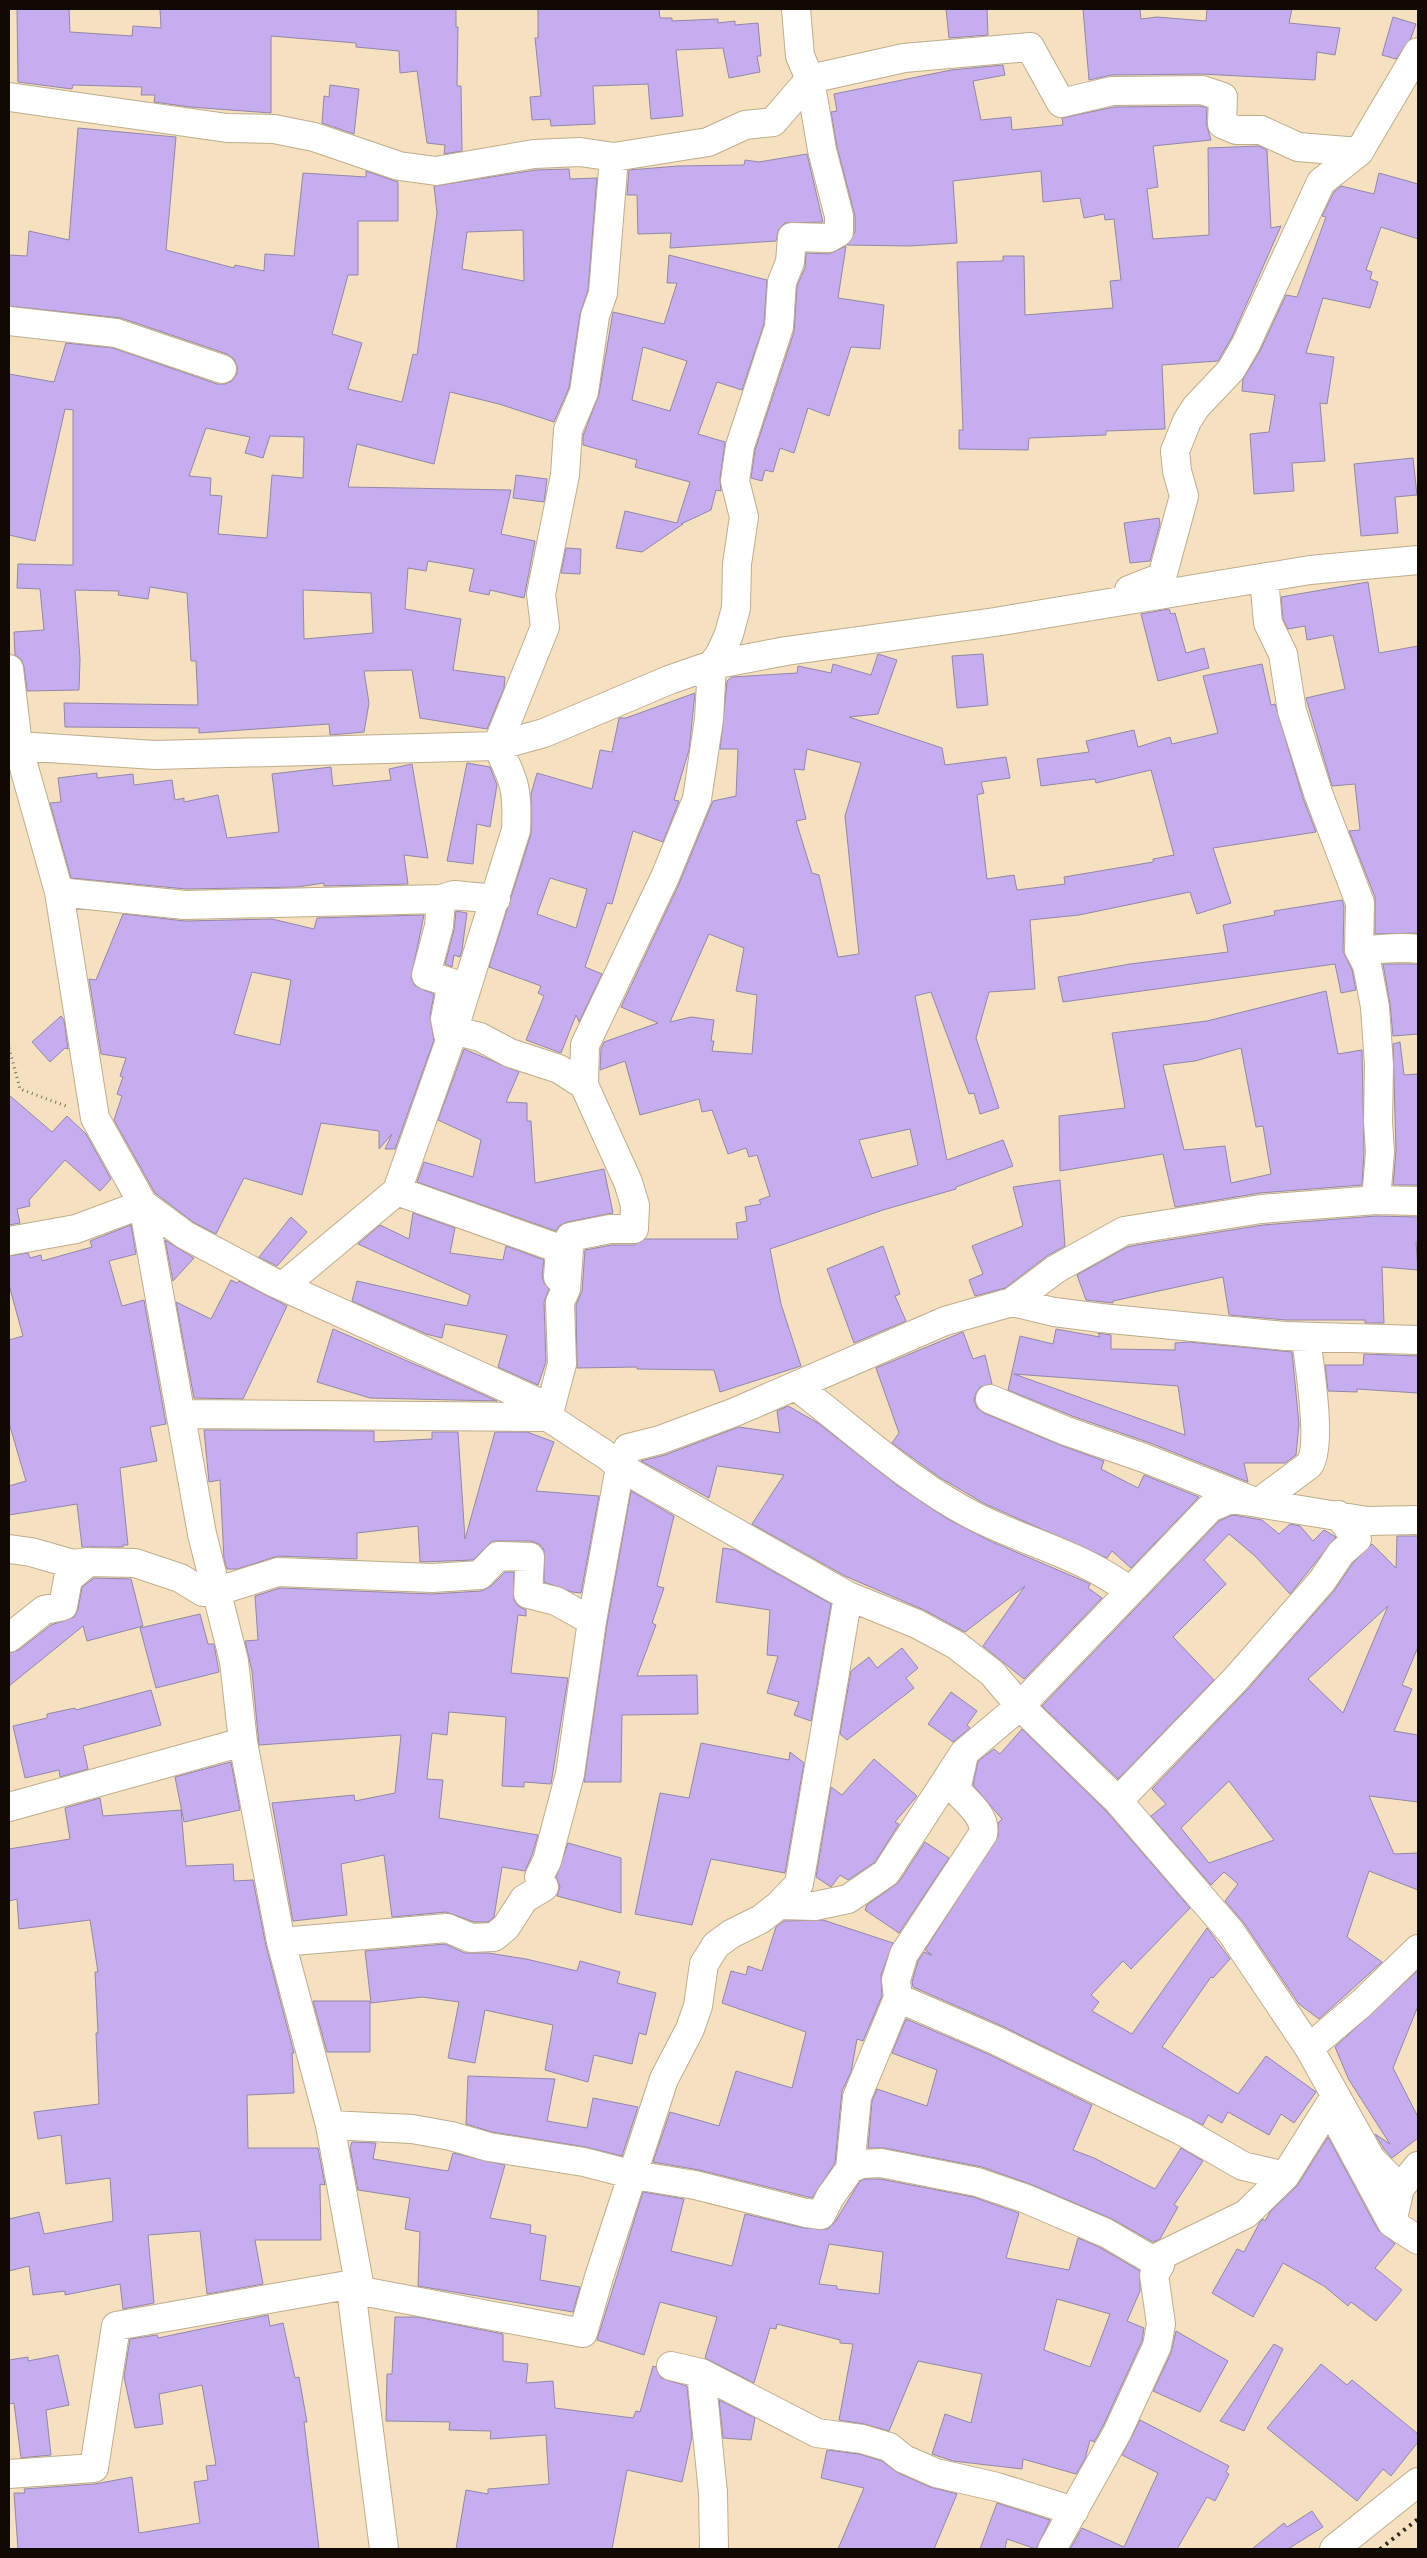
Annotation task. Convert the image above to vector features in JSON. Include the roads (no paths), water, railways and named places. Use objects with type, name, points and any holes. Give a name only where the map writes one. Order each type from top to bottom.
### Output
[{"type":"street","points":[[547,1411],[562,1364],[560,1302],[566,1289],[570,1237],[610,1229],[634,1228],[635,1205],[628,1182],[584,1085],[585,1044],[665,877],[697,799],[709,719],[712,665],[730,634],[736,608],[737,564],[744,517],[736,481],[740,446],[779,327],[782,282],[790,262],[792,238],[829,238],[839,232],[839,216],[822,150],[810,79],[800,56],[796,9]]},
{"type":"street","points":[[9,97],[227,128],[274,129],[314,137],[390,163],[419,170],[436,171],[534,154],[580,152],[614,157],[708,142],[745,125],[773,122],[810,79],[904,58],[1030,47],[1061,103],[1112,91],[1202,90],[1224,96],[1222,124],[1236,130],[1261,130],[1298,147],[1359,152]]},
{"type":"street","points":[[1081,608],[1162,577],[1184,496],[1175,451],[1187,421],[1196,407],[1231,370],[1246,344],[1321,182],[1359,152],[1418,52]]},
{"type":"street","points":[[283,1286],[397,1190],[452,1035],[489,913],[496,899],[516,830],[518,797],[511,773],[497,746],[545,626],[541,594],[564,475],[568,430],[584,392],[595,316],[603,293],[614,157]]},
{"type":"street","points":[[9,321],[116,334],[222,369]]},
{"type":"street","points":[[14,744],[155,755],[497,746],[544,733],[669,680],[712,665],[786,651],[1081,608],[1310,570],[1418,560]]},
{"type":"street","points":[[1264,578],[1268,623],[1283,654],[1292,711],[1318,793],[1360,904],[1360,950],[1367,965],[1375,1007],[1379,1065],[1378,1122],[1380,1152],[1376,1200]]},
{"type":"street","points":[[9,669],[14,744],[59,892],[95,1118],[143,1204],[202,1534],[215,1592],[234,1661],[243,1742],[281,1942],[330,2125],[355,2286],[384,2549]]},
{"type":"street","points":[[59,892],[185,905],[441,899],[454,895],[496,899]]},
{"type":"street","points":[[441,899],[439,926],[426,975],[452,983],[445,1019],[448,1034],[464,1033],[480,1036],[510,1054],[558,1070],[584,1085]]},
{"type":"street","points":[[1360,950],[1408,947],[1418,949]]},
{"type":"street","points":[[397,1190],[560,1249],[547,1411]]},
{"type":"street","points":[[281,1942],[447,1928],[471,1938],[494,1937],[506,1927],[524,1899],[544,1888],[539,1877],[547,1861],[570,1774],[592,1621],[620,1467],[628,1448],[660,1440],[796,1386],[945,1321],[1012,1302],[1056,1269],[1124,1231],[1261,1209],[1376,1200],[1418,1201]]},
{"type":"street","points":[[9,1241],[76,1229],[143,1204]]},
{"type":"street","points":[[143,1204],[185,1235],[283,1286],[547,1411],[620,1467],[848,1596],[918,1624],[956,1646],[992,1673],[1020,1706],[1118,1801],[1231,1932],[1309,2048],[1371,2159],[1400,2188]]},
{"type":"street","points":[[1012,1302],[1054,1312],[1306,1338],[1418,1340]]},
{"type":"street","points":[[1258,1502],[1309,1465],[1314,1458],[1316,1430],[1306,1338]]},
{"type":"street","points":[[796,1386],[948,1501],[979,1519],[1031,1540],[1112,1578],[1128,1590]]},
{"type":"street","points":[[990,1399],[1066,1432],[1144,1458],[1258,1502]]},
{"type":"street","points":[[182,1414],[547,1411]]},
{"type":"street","points":[[779,1905],[815,1906],[848,1899],[886,1872],[964,1753],[1020,1706],[1128,1590],[1210,1508],[1231,1499],[1367,1521],[1418,1520]]},
{"type":"street","points":[[1118,1801],[1235,1680],[1326,1576],[1342,1553],[1357,1539],[1338,1515]]},
{"type":"street","points":[[9,1549],[31,1552],[73,1564],[88,1562],[135,1563],[180,1578],[203,1592],[215,1592],[278,1572],[432,1578],[480,1575],[498,1556],[530,1557],[528,1594],[556,1601],[592,1621]]},
{"type":"street","points":[[9,1638],[44,1610],[63,1606],[68,1579],[88,1562]]},
{"type":"street","points":[[9,2474],[94,2468],[116,2326],[355,2286],[583,2333],[599,2277],[664,2079],[690,2029],[698,2006],[704,1964],[716,1945],[779,1905],[799,1884],[848,1596]]},
{"type":"street","points":[[9,1807],[243,1742]]},
{"type":"street","points":[[850,2170],[858,2097],[898,1998],[896,1980],[904,1954],[983,1834],[984,1829],[980,1817],[956,1790],[964,1753]]},
{"type":"street","points":[[1309,2048],[1362,2003],[1418,1949]]},
{"type":"street","points":[[898,1998],[995,2040],[1182,2131],[1243,2166],[1284,2176]]},
{"type":"street","points":[[1152,2260],[1246,2214],[1284,2176],[1329,2106],[1392,2222],[1418,2240]]},
{"type":"street","points":[[330,2125],[412,2130],[451,2136],[489,2147],[584,2162],[634,2175],[695,2185],[806,2213],[821,2215],[830,2197],[850,2170],[861,2164],[881,2163],[977,2182],[1024,2198],[1106,2233],[1152,2260],[1160,2265],[1154,2275],[1161,2324],[1157,2346],[1117,2433],[1052,2549]]},
{"type":"street","points":[[1392,2222],[1400,2188],[1418,2166]]},
{"type":"street","points":[[671,2366],[701,2373],[817,2433],[889,2447],[904,2459],[936,2473],[997,2487],[1074,2511]]},
{"type":"street","points":[[701,2373],[713,2493],[714,2549]]},
{"type":"street","points":[[1334,2549],[1418,2482]]},
{"type":"railway","points":[[1380,2549],[1418,2519]]}]
